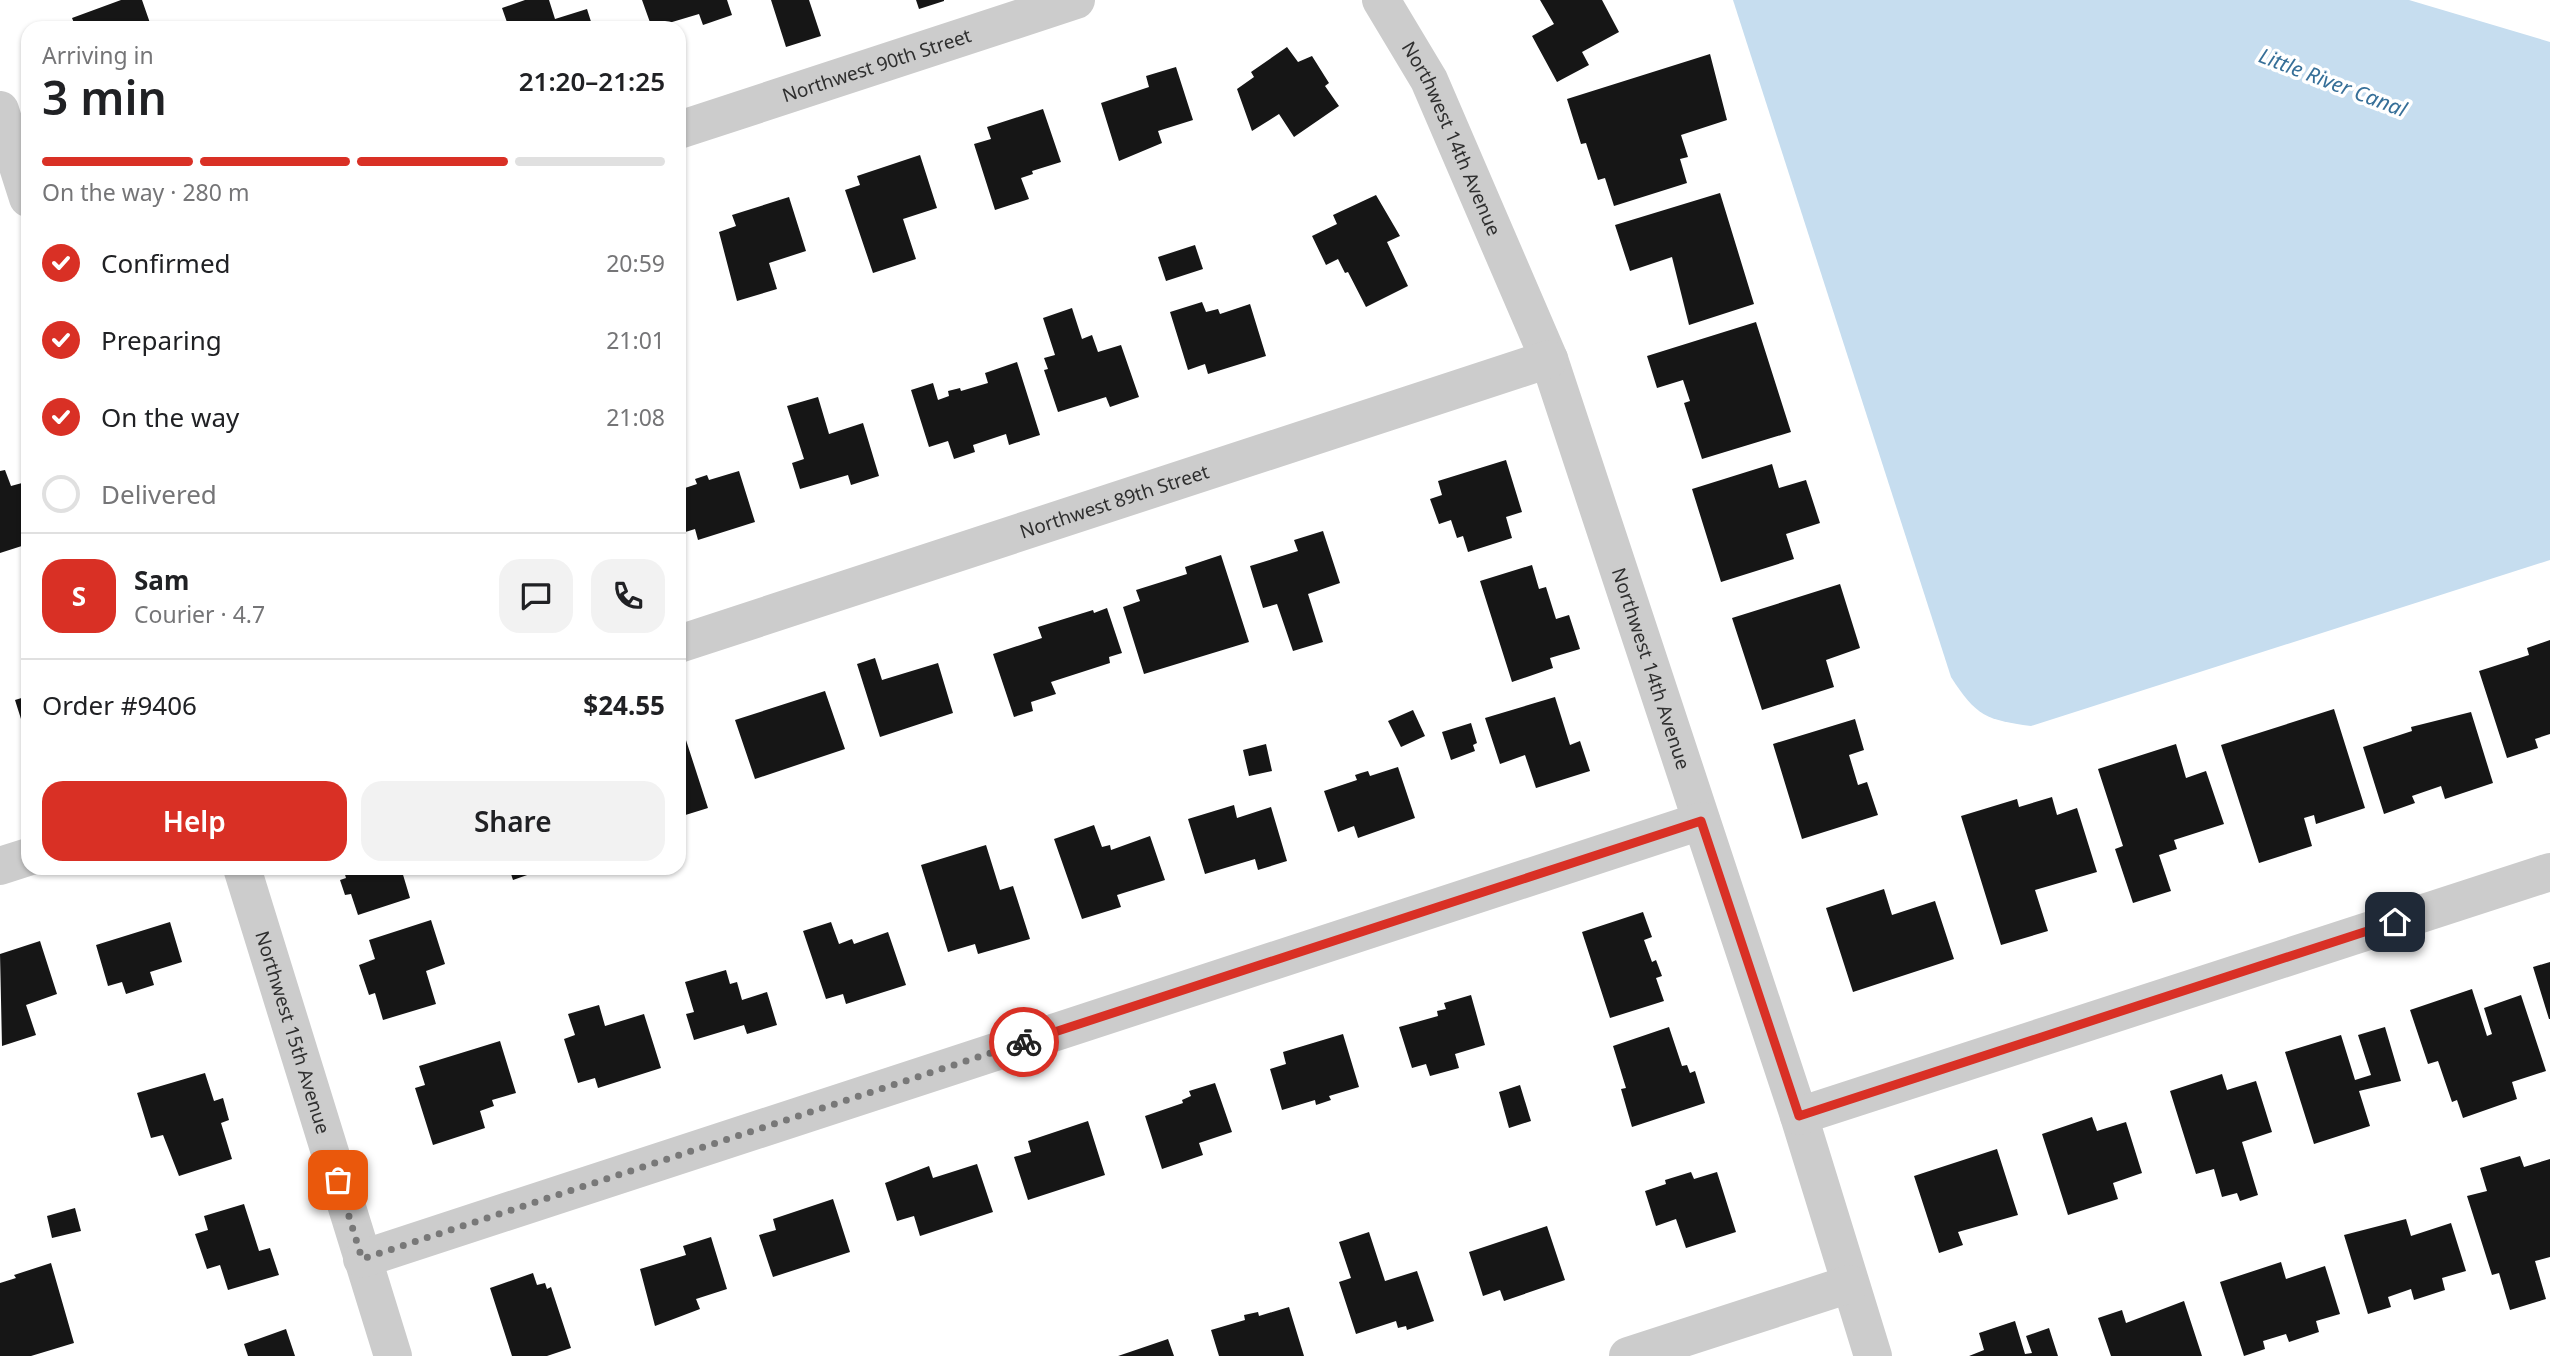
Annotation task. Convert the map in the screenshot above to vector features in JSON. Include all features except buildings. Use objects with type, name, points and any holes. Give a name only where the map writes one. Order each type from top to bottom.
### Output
[{"type":"street","name":"Northwest 90th Street","points":[[686,128],[1076,0]]},
{"type":"street","name":"Northwest 14th Avenue","points":[[1381,0],[1429,80],[1549,359],[1799,1116],[1873,1356]]},
{"type":"street","points":[[0,110],[21,176]]},
{"type":"street","name":"Northwest 89th Street","points":[[686,642],[1549,359]]},
{"type":"street","points":[[362,1259],[1701,821]]},
{"type":"street","points":[[0,866],[21,859]]},
{"type":"street","points":[[1799,1116],[2550,872]]},
{"type":"street","name":"Northwest 15th Avenue","points":[[244,875],[393,1356]]},
{"type":"street","points":[[1628,1356],[1850,1284]]},
{"type":"water","name":"Little River Canal","points":[[1733,0],[2409,0],[2550,42],[2550,560],[2031,726],[1983,714],[1968,700],[1951,677]]},
{"type":"way so far","points":[[338,1180],[362,1259],[1024,1042]]},
{"type":"route","points":[[1024,1042],[1701,821],[1799,1116],[2395,922]]}]
